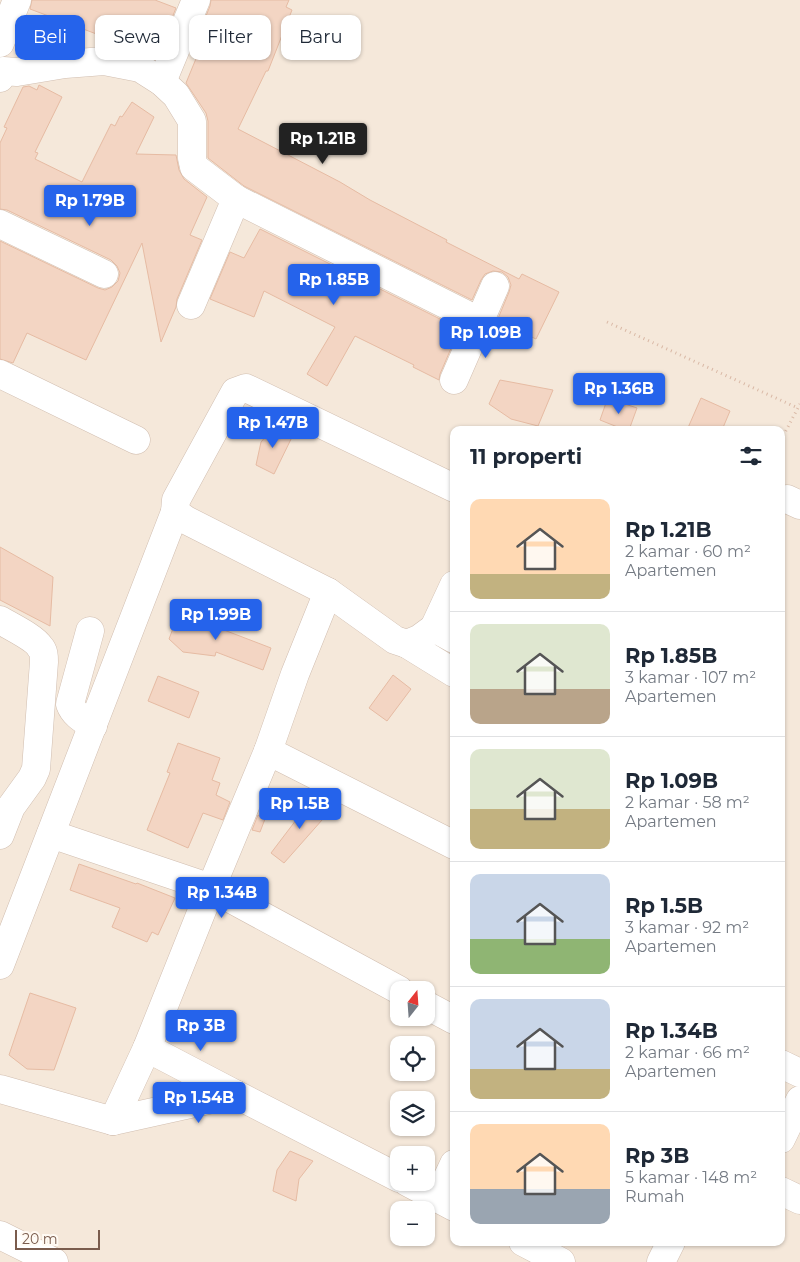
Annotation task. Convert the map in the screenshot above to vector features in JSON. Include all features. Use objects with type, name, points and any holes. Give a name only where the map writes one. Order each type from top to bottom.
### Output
[{"type":"street","points":[[0,43],[17,0]]},
{"type":"street","points":[[162,82],[196,0]]},
{"type":"street","points":[[1,70],[17,72],[65,64],[104,61],[140,68],[162,82],[176,95],[192,121],[192,158],[194,168],[236,199],[479,321]]},
{"type":"street","points":[[191,305],[236,199]]},
{"type":"street","points":[[0,224],[104,274]]},
{"type":"street","points":[[454,380],[495,286]]},
{"type":"street","points":[[0,374],[136,440]]},
{"type":"street","points":[[0,966],[175,512],[176,500],[235,392],[246,388],[450,486]]},
{"type":"street","points":[[175,512],[186,520],[328,592],[395,640],[407,644],[450,671]]},
{"type":"street","points":[[113,1121],[147,1048],[268,751],[295,674],[328,592]]},
{"type":"street","points":[[407,644],[444,634],[450,605]]},
{"type":"street","points":[[0,620],[40,645],[44,653],[36,769],[32,778],[6,804],[0,835]]},
{"type":"street","points":[[90,631],[70,704],[72,711],[93,726]]},
{"type":"street","points":[[268,751],[450,844]]},
{"type":"street","points":[[51,834],[211,888],[390,985]]},
{"type":"street","points":[[435,1010],[450,1018]]},
{"type":"street","points":[[147,1048],[390,1173]]},
{"type":"street","points":[[785,1066],[800,1073]]},
{"type":"street","points":[[0,1089],[113,1121],[235,1094]]},
{"type":"street","points":[[785,1131],[800,1100]]},
{"type":"street","points":[[425,1191],[446,1202],[450,1183]]},
{"type":"street","points":[[785,1193],[800,1200]]},
{"type":"street","points":[[0,1235],[54,1262]]},
{"type":"street","points":[[531,1246],[561,1262]]},
{"type":"street","points":[[661,1262],[669,1246]]},
{"type":"path","points":[[607,322],[798,408]]},
{"type":"path","points":[[785,432],[800,404]]},
{"type":"shaded area","points":[[0,0],[800,0],[800,1262],[0,1262]]},
{"type":"building","points":[[32,0],[155,0],[176,8],[173,15],[95,15],[95,33],[85,30],[85,15],[46,15],[30,9]]},
{"type":"building","points":[[211,0],[289,0],[286,7],[292,10],[290,15],[281,15],[281,38],[268,71],[266,71],[238,129],[447,240],[446,242],[519,279],[522,274],[559,292],[536,339],[497,321],[511,285],[508,277],[502,272],[493,271],[485,274],[472,300],[244,186],[208,158],[208,121],[206,113],[186,83],[195,60],[271,60],[271,15],[206,15]]},
{"type":"building","points":[[39,85],[62,97],[35,152],[38,153],[35,159],[82,182],[111,124],[115,126],[120,116],[122,117],[132,102],[154,117],[136,154],[176,155],[179,170],[184,179],[207,197],[190,235],[202,240],[161,342],[142,243],[86,360],[27,333],[13,363],[0,359],[0,241],[105,290],[112,287],[118,281],[120,273],[117,266],[111,260],[7,210],[0,209],[0,143],[7,128],[4,127],[23,87],[29,86],[37,90]]},
{"type":"building","points":[[260,229],[446,322],[458,332],[439,380],[413,367],[414,365],[355,336],[327,386],[307,374],[335,327],[264,291],[254,317],[210,299],[230,252],[244,258]]},
{"type":"building","points":[[500,380],[553,390],[538,426],[511,419],[489,404]]},
{"type":"building","points":[[701,398],[730,411],[724,426],[689,426]]},
{"type":"building","points":[[607,400],[637,408],[630,426],[615,426],[600,420]]},
{"type":"building","points":[[275,426],[293,435],[274,474],[256,465],[261,442]]},
{"type":"building","points":[[0,547],[53,577],[50,626],[0,600]]},
{"type":"building","points":[[180,610],[226,627],[224,630],[271,648],[263,670],[216,652],[215,656],[183,652],[169,639]]},
{"type":"building","points":[[393,675],[411,689],[387,721],[369,708]]},
{"type":"building","points":[[158,676],[199,692],[189,718],[148,701]]},
{"type":"building","points":[[178,743],[220,758],[212,780],[220,783],[216,795],[230,802],[223,820],[203,813],[188,848],[147,830],[170,773],[167,772]]},
{"type":"building","points":[[312,799],[330,811],[284,863],[271,853]]},
{"type":"building","points":[[258,815],[265,819],[260,832],[252,830]]},
{"type":"building","points":[[79,864],[175,898],[158,935],[152,932],[147,942],[112,927],[120,908],[70,890]]},
{"type":"building","points":[[30,993],[76,1008],[54,1070],[27,1069],[9,1055]]},
{"type":"building","points":[[290,1151],[313,1161],[299,1179],[296,1201],[273,1191],[277,1170]]}]
